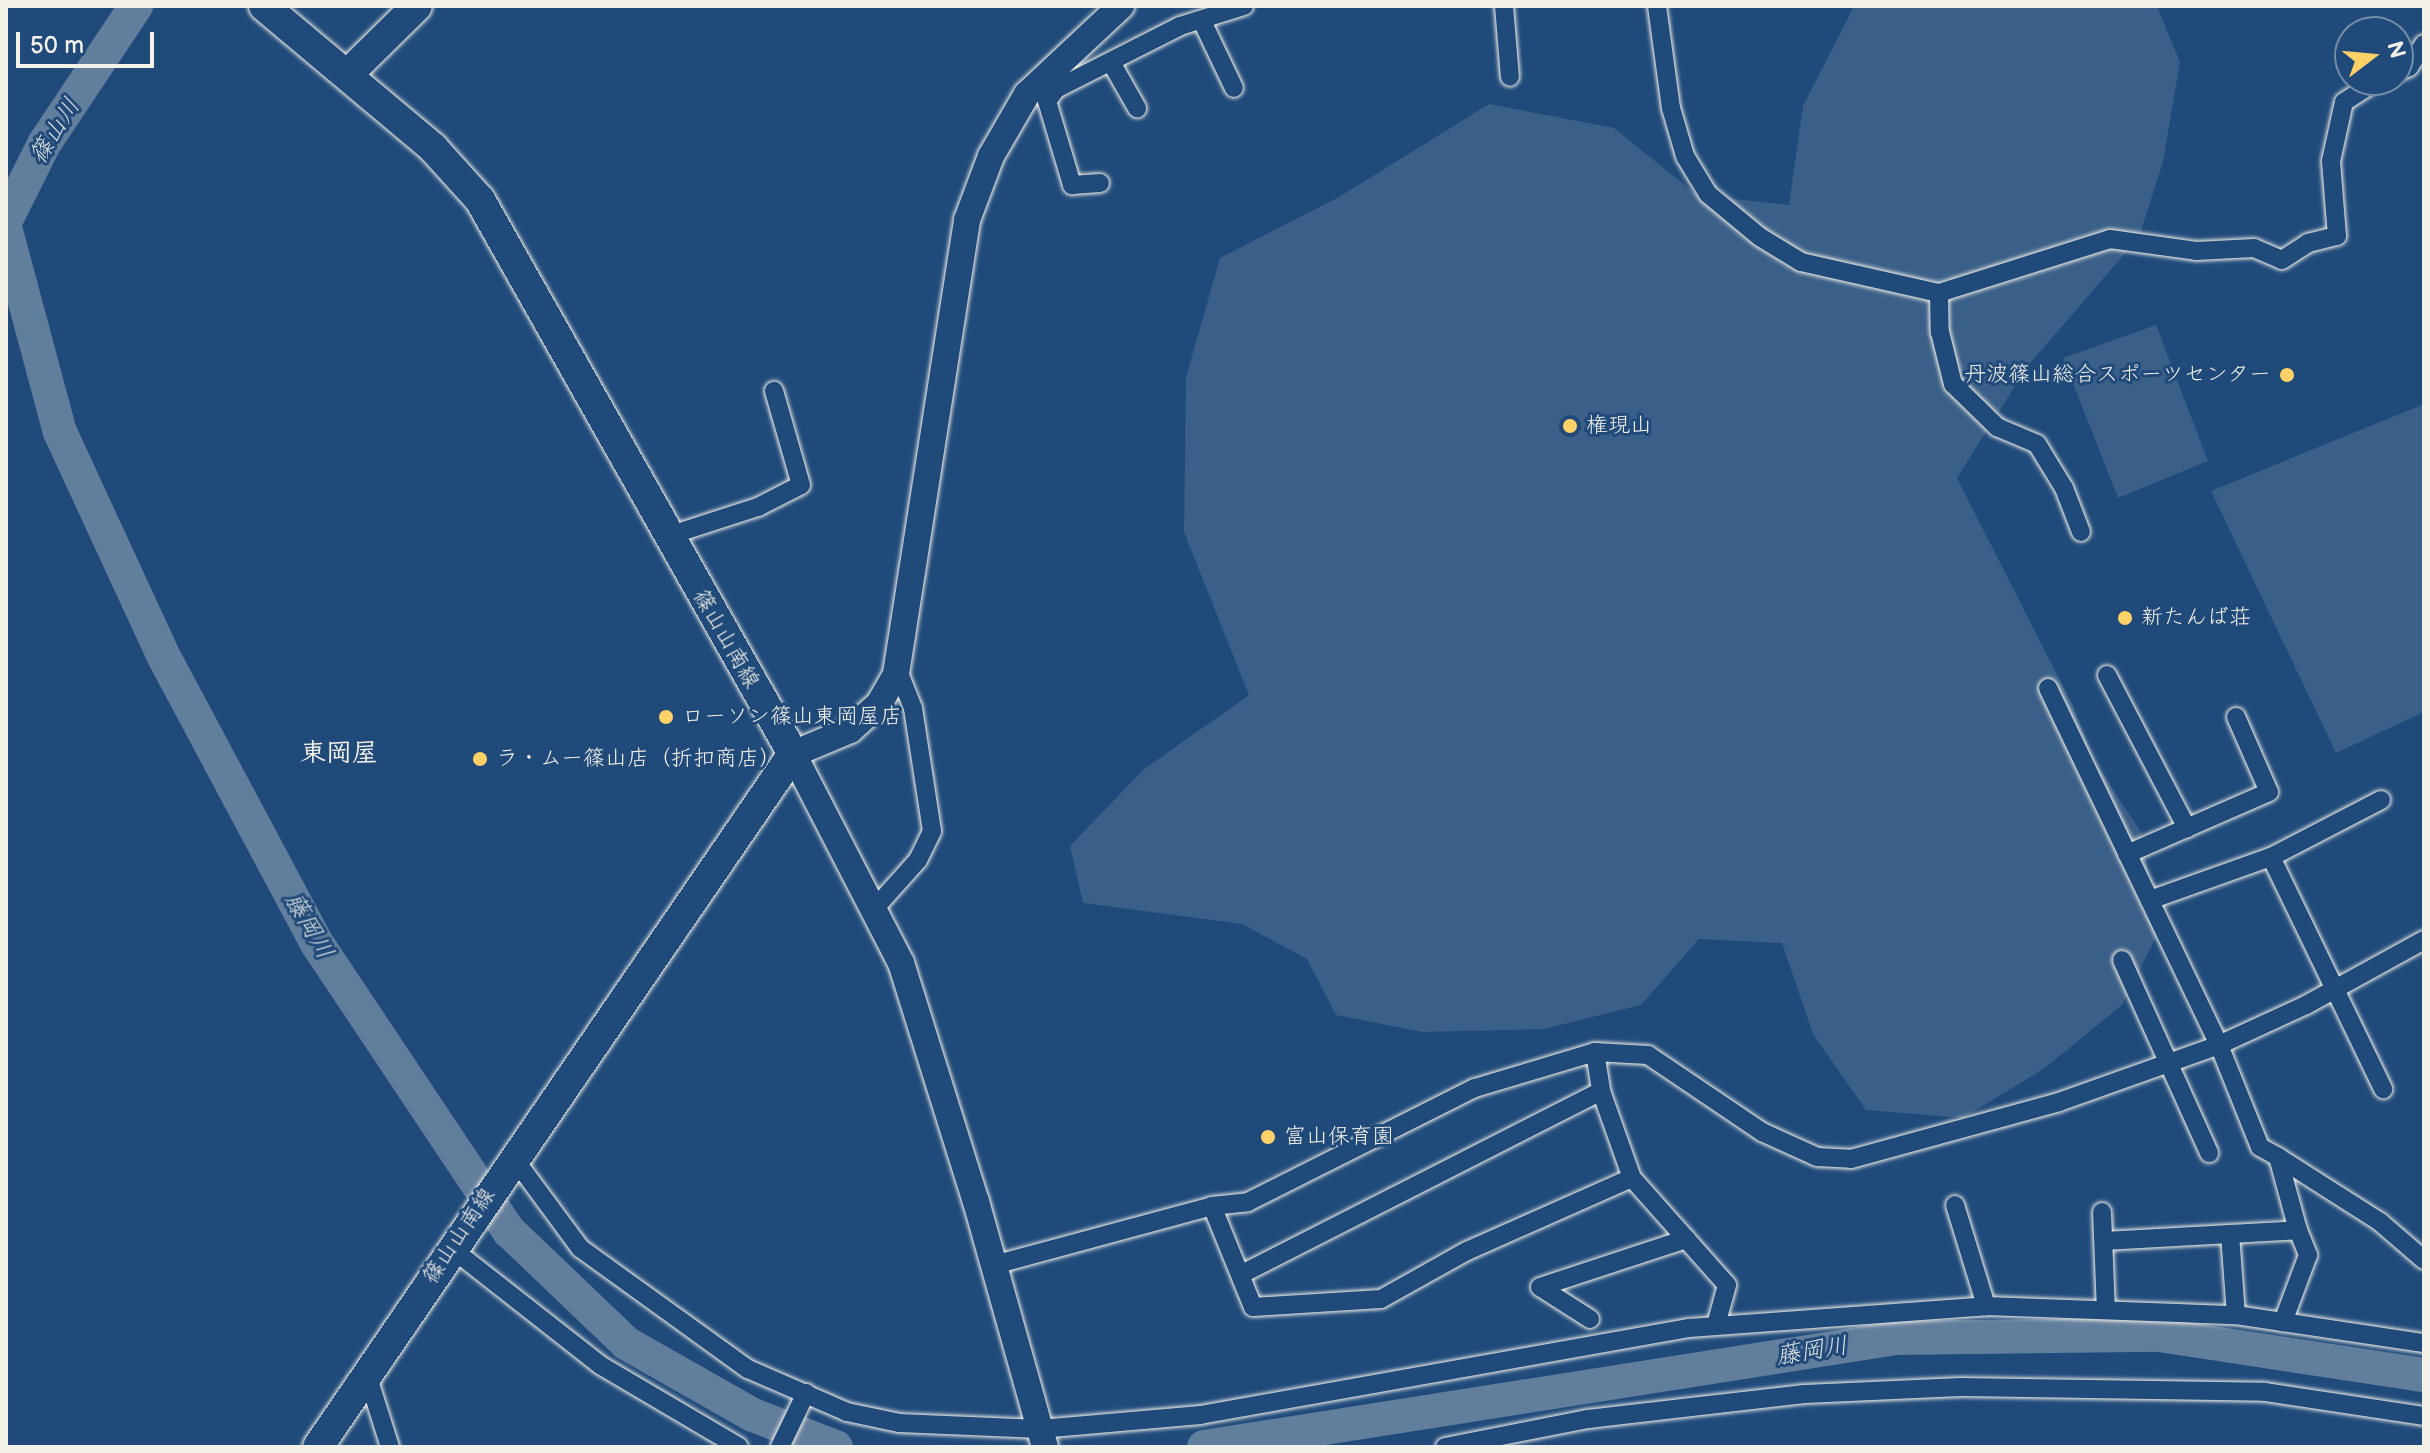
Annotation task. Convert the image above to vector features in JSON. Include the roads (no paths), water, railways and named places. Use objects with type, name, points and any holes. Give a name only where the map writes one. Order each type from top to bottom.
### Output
[{"type":"main road","points":[[349,73],[417,6]]},
{"type":"main road","name":"篠山山南線","points":[[272,14],[349,73],[433,148],[480,200],[793,754],[366,1371],[318,1447]]},
{"type":"street","points":[[1100,183],[1072,185],[1047,101],[1051,82],[1121,6]]},
{"type":"street","points":[[1043,1439],[994,1265],[901,963],[793,754],[850,730],[879,704],[897,668],[967,220],[991,156],[1027,94],[1051,82],[1112,64],[1180,26],[1244,6]]},
{"type":"street","points":[[1504,6],[1510,77]]},
{"type":"street","points":[[1657,6],[1671,108],[1685,156],[1708,194],[1760,237],[1801,262],[1939,293],[2110,239],[2196,251],[2254,248],[2282,260],[2308,243],[2337,236],[2331,161],[2344,102],[2353,96]]},
{"type":"street","points":[[1202,21],[1234,88]]},
{"type":"street","points":[[1112,64],[1137,108]]},
{"type":"street","points":[[1939,293],[1940,332],[1953,384],[1997,427],[2037,444],[2064,488],[2081,532]]},
{"type":"street","points":[[668,536],[758,507],[801,485],[774,391]]},
{"type":"street","points":[[875,908],[918,860],[932,831],[913,708],[897,668]]},
{"type":"street","points":[[2107,675],[2187,828]]},
{"type":"street","points":[[2048,688],[2219,1045],[2260,1147],[2380,1222],[2424,1260]]},
{"type":"street","points":[[2127,854],[2269,792],[2236,717]]},
{"type":"street","points":[[2150,900],[2271,857],[2381,800]]},
{"type":"street","points":[[2271,857],[2383,1089]]},
{"type":"street","points":[[994,1265],[1212,1206],[1248,1202],[1475,1088],[1595,1052],[1648,1055],[1762,1132],[1817,1157],[1851,1159],[2059,1102],[2219,1045],[2336,989],[2424,940]]},
{"type":"street","points":[[2122,960],[2209,1153]]},
{"type":"street","points":[[1595,1052],[1601,1091],[1632,1178],[1727,1285],[1716,1325]]},
{"type":"street","points":[[1242,1274],[1601,1091]]},
{"type":"street","points":[[2278,1157],[2308,1255],[2283,1322]]},
{"type":"street","points":[[509,1163],[580,1248],[748,1369],[804,1398],[847,1412],[899,1423],[1043,1439],[1200,1415],[1716,1325],[1986,1306],[2236,1315],[2424,1343]]},
{"type":"street","points":[[1212,1206],[1253,1307],[1381,1299],[1467,1251],[1632,1178]]},
{"type":"street","points":[[1955,1205],[1986,1306]]},
{"type":"street","points":[[2102,1212],[2106,1310]]},
{"type":"street","points":[[2104,1241],[2298,1230]]},
{"type":"street","points":[[2230,1234],[2236,1315]]},
{"type":"street","points":[[1590,1319],[1540,1287],[1686,1239]]},
{"type":"street","points":[[456,1240],[600,1365],[739,1447]]},
{"type":"street","points":[[366,1371],[390,1447]]},
{"type":"street","points":[[1445,1447],[1588,1419],[1805,1394],[1961,1387],[2265,1392],[2424,1416]]},
{"type":"street","points":[[780,1447],[804,1398]]},
{"type":"waterway","name":"篠山川","points":[[6,220],[44,144],[136,6]]},
{"type":"waterway","name":"藤岡川","points":[[6,231],[60,432],[164,657],[316,942],[509,1231],[626,1343],[753,1415],[836,1447]]},
{"type":"waterway","name":"藤岡川","points":[[1204,1447],[1896,1338],[2159,1335],[2424,1375]]},
{"type":"place","name":"丹波篠山総合スポーツセンター","points":[[2287,375]]},
{"type":"place","name":"権現山","points":[[1570,426]]},
{"type":"place","name":"新たんば荘","points":[[2125,618]]},
{"type":"place","name":"ローソン篠山東岡屋店","points":[[666,717]]},
{"type":"place","name":"ラ・ムー篠山店（折扣商店）","points":[[480,759]]},
{"type":"place","name":"富山保育園","points":[[1268,1137]]},
{"type":"district","name":"東岡屋","points":[[339,754]]}]
